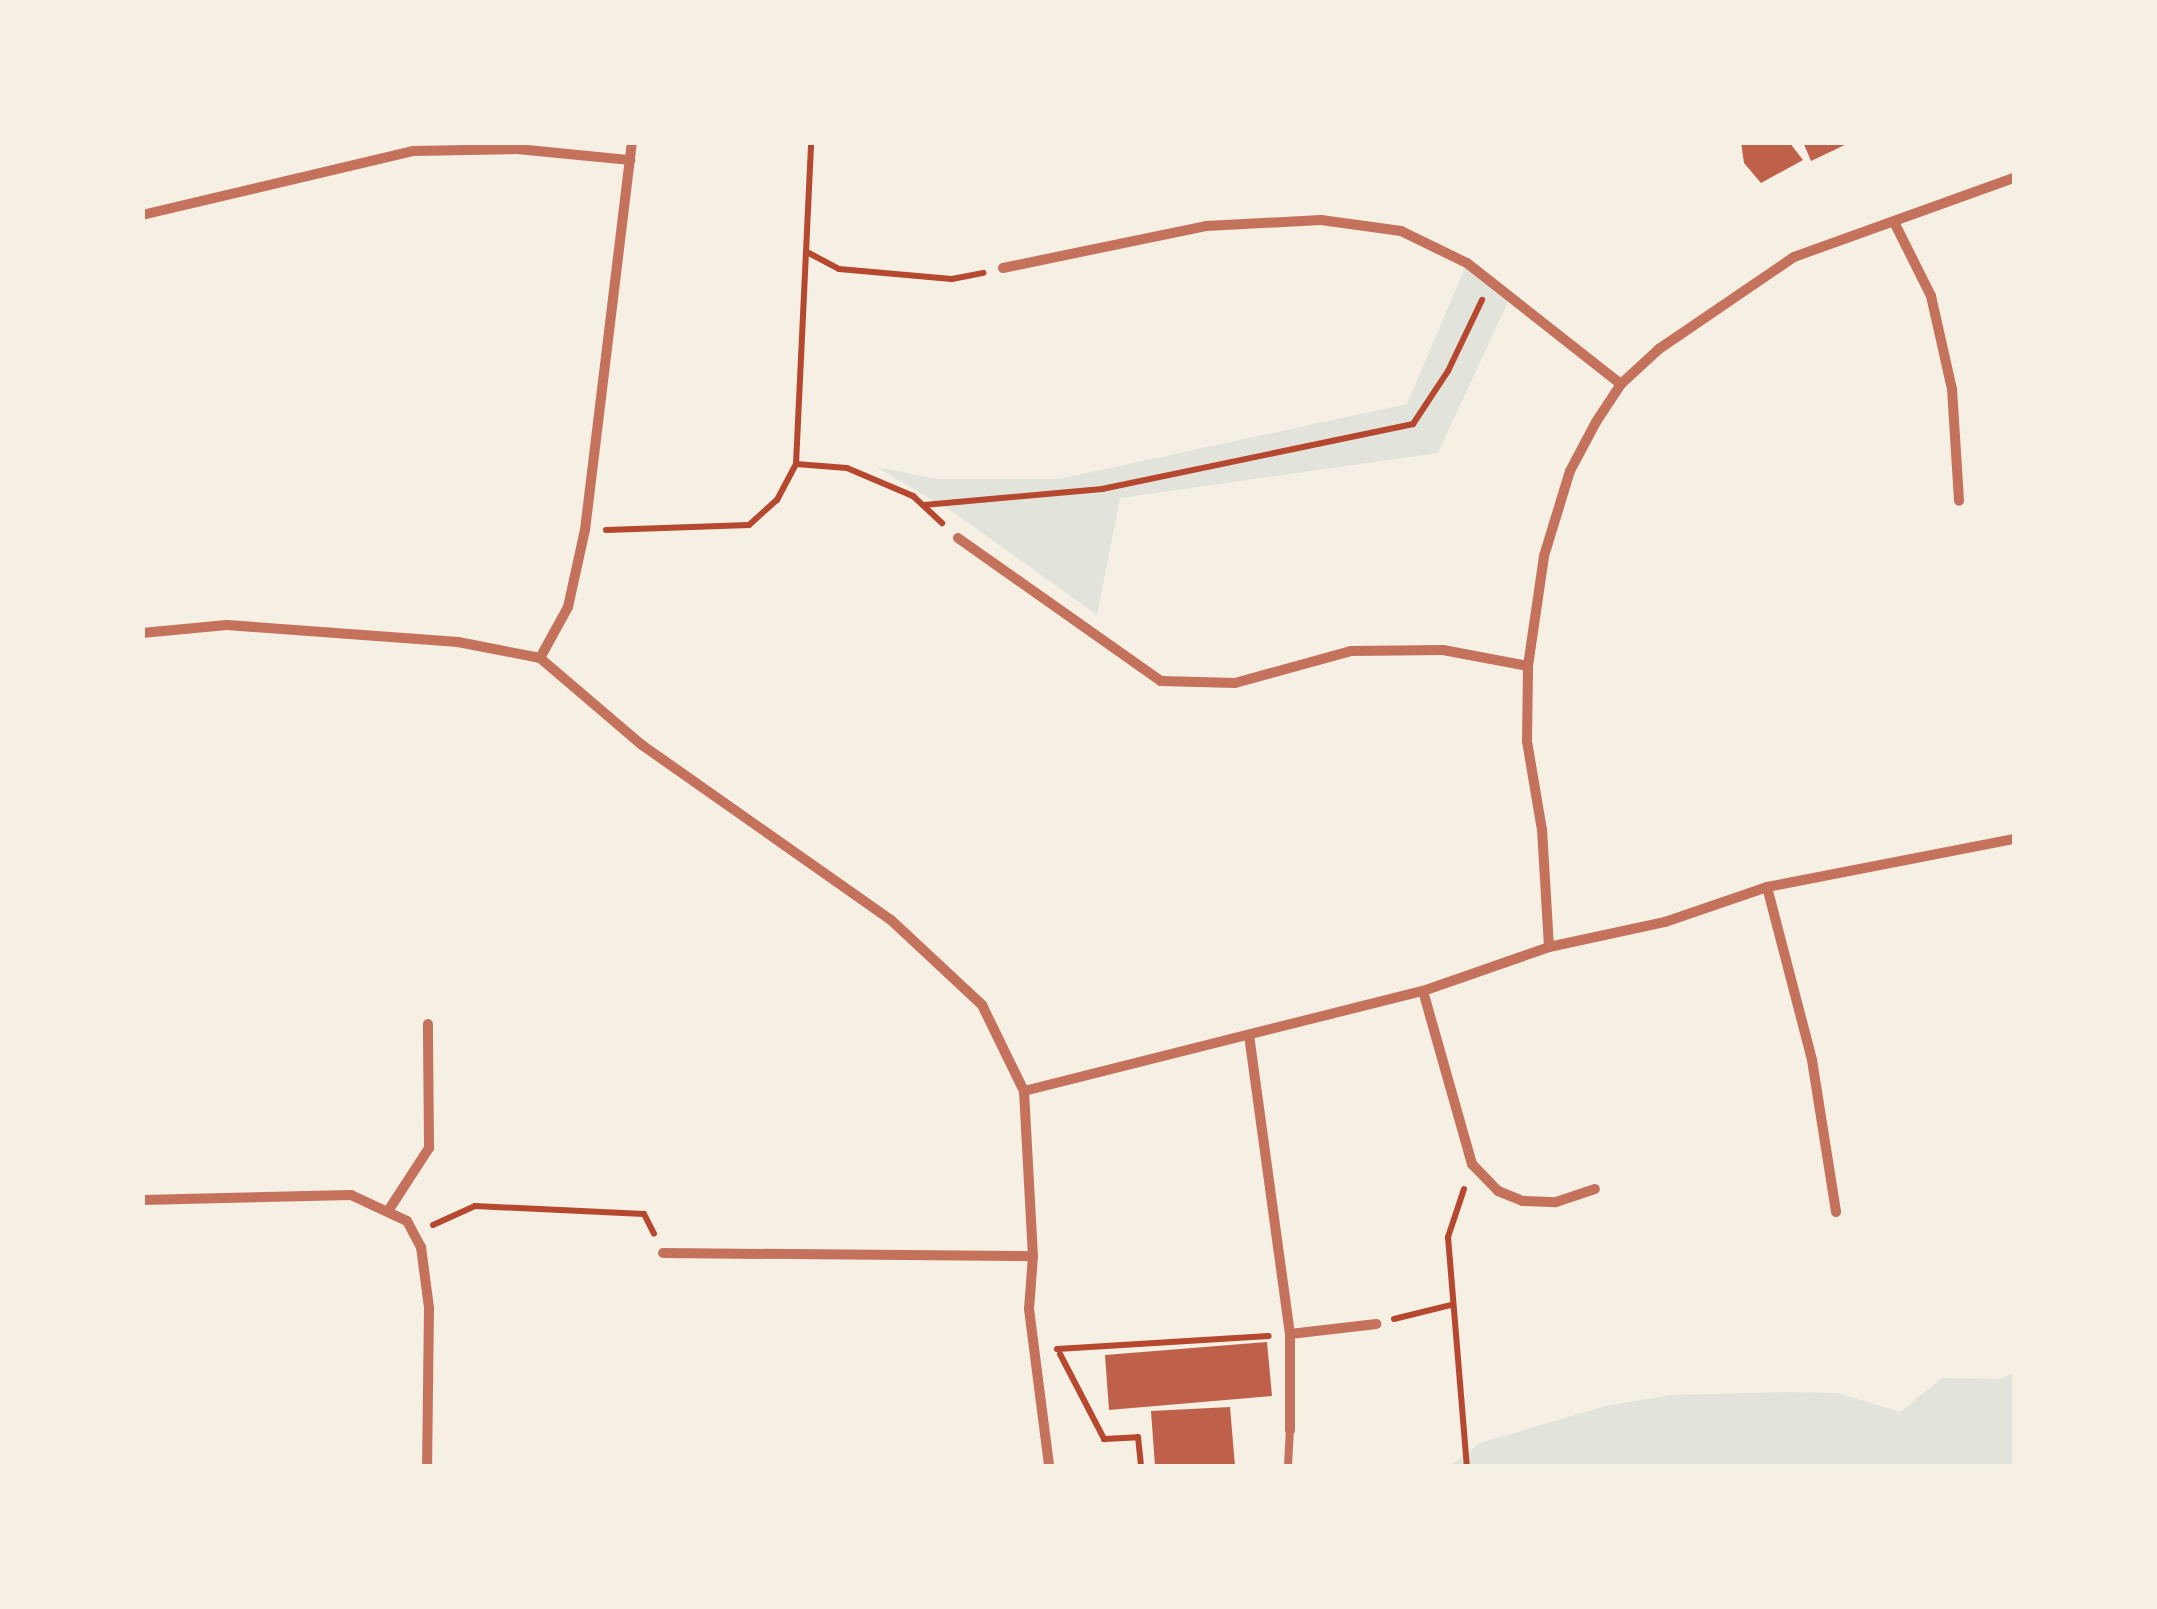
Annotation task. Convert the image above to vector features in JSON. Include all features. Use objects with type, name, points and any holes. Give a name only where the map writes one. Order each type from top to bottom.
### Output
[{"type":"street","points":[[540,658],[568,607],[586,530],[632,142]]},
{"type":"street","points":[[142,215],[413,151],[517,150],[630,160]]},
{"type":"street","points":[[1549,947],[1542,830],[1528,741],[1528,666],[1544,556],[1570,471],[1621,384],[1674,338],[1794,257],[2014,178]]},
{"type":"street","points":[[1003,268],[1206,226],[1321,220],[1401,231],[1491,281],[1621,384]]},
{"type":"street","points":[[1894,222],[1931,296],[1952,389],[1959,501]]},
{"type":"street","points":[[958,538],[1161,681],[1235,683],[1350,651],[1443,650],[1528,666]]},
{"type":"street","points":[[142,633],[227,625],[458,642],[540,658],[642,744],[892,920],[982,1004],[1024,1090],[1034,1348],[1049,1466]]},
{"type":"street","points":[[1024,1090],[1140,1057],[1249,1035],[1423,991],[1549,947],[1665,922],[1767,887],[2014,839]]},
{"type":"street","points":[[1767,887],[1812,1060],[1836,1212]]},
{"type":"street","points":[[1423,991],[1472,1164],[1498,1191],[1523,1201],[1556,1202],[1595,1189]]},
{"type":"street","points":[[390,1208],[429,1148],[428,1024]]},
{"type":"street","points":[[1249,1035],[1290,1334],[1290,1430]]},
{"type":"street","points":[[142,1200],[351,1195],[390,1208],[414,1234],[429,1308],[427,1466]]},
{"type":"street","points":[[664,1254],[1033,1256]]},
{"type":"street","points":[[1290,1334],[1376,1324]]},
{"type":"lane","points":[[1288,1466],[1290,1430]]},
{"type":"path","points":[[586,530],[749,525],[777,500],[796,464],[811,142]]},
{"type":"path","points":[[807,252],[839,269],[952,280],[1003,268]]},
{"type":"path","points":[[924,506],[1102,489],[1413,424],[1448,372],[1491,281]]},
{"type":"path","points":[[796,464],[847,468],[924,506],[958,538]]},
{"type":"path","points":[[1466,1466],[1448,1236],[1472,1164]]},
{"type":"path","points":[[414,1234],[476,1206],[644,1214],[664,1254]]},
{"type":"path","points":[[1376,1324],[1451,1305]]},
{"type":"path","points":[[1034,1348],[1290,1334]]},
{"type":"path","points":[[1058,1348],[1104,1440],[1138,1437],[1141,1466]]},
{"type":"shaded area","points":[[1467,263],[1511,295],[1438,453],[1120,498],[1097,615],[956,514],[876,467],[938,479],[1059,479],[1407,404]]},
{"type":"shaded area","points":[[2014,1372],[2014,1466],[1450,1466],[1480,1443],[1605,1406],[1672,1395],[1789,1392],[1838,1393],[1900,1412],[1942,1378],[2000,1379]]},
{"type":"building","points":[[1741,142],[1789,142],[1803,160],[1761,183],[1744,163]]},
{"type":"building","points":[[1803,142],[1851,142],[1811,161]]},
{"type":"building","points":[[1267,1342],[1272,1396],[1109,1410],[1105,1355]]},
{"type":"building","points":[[1230,1407],[1235,1466],[1155,1466],[1151,1411]]}]
